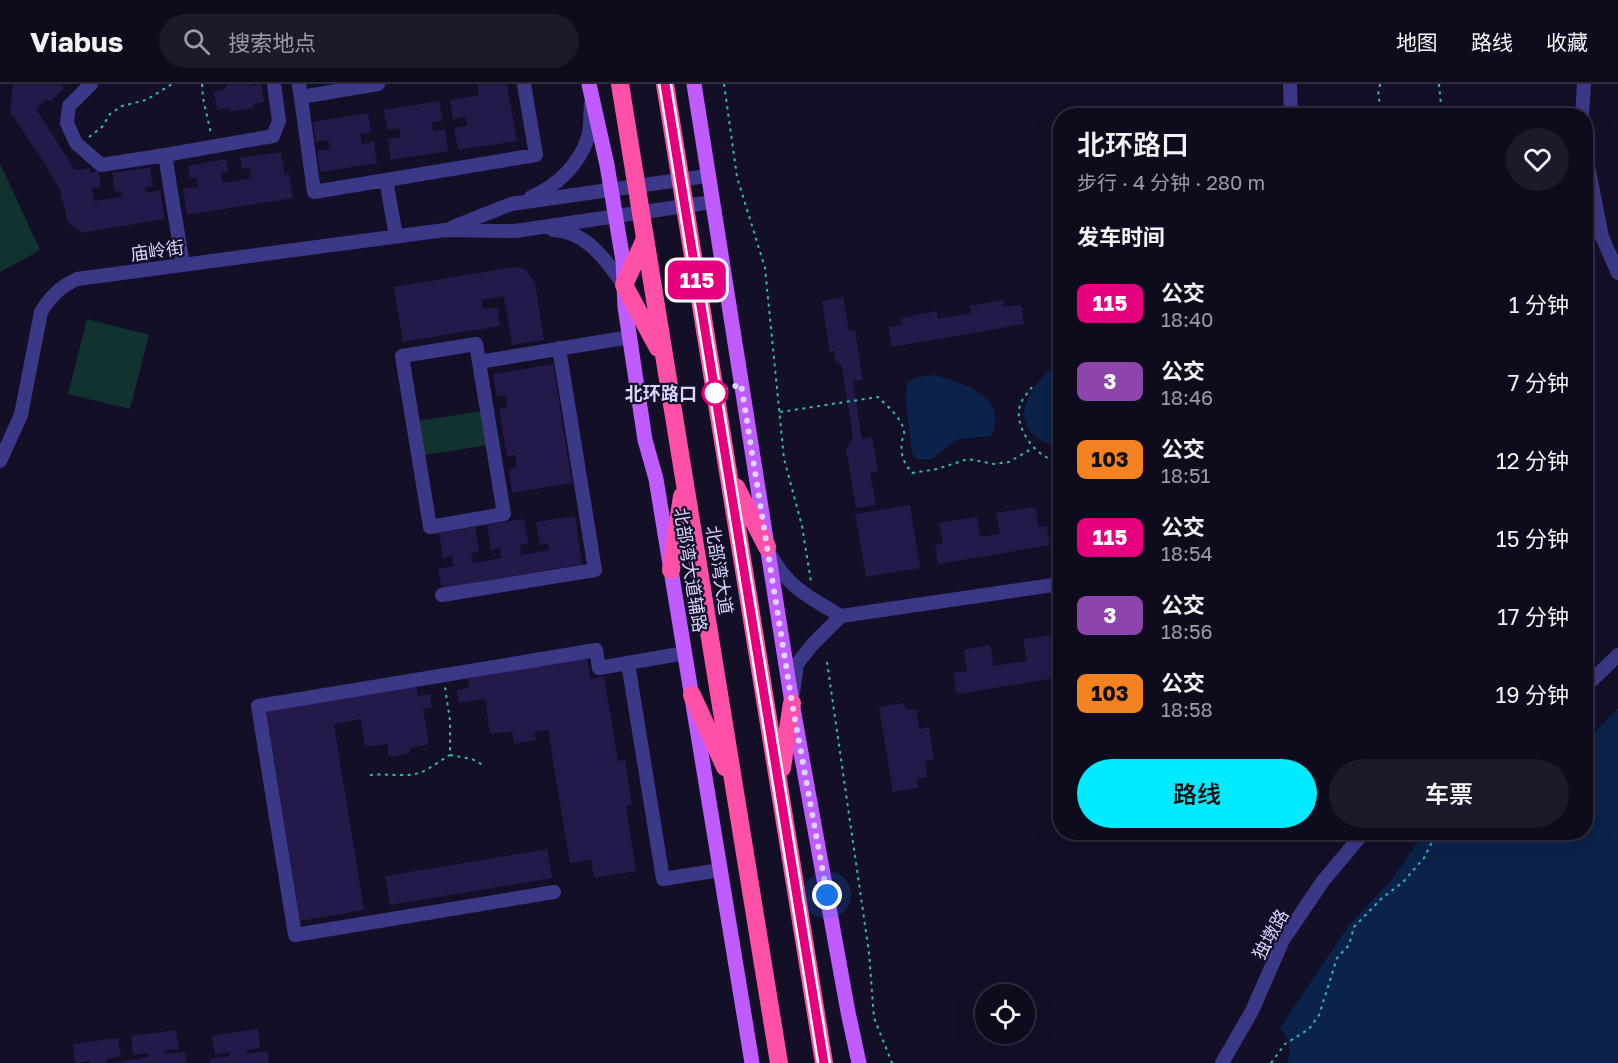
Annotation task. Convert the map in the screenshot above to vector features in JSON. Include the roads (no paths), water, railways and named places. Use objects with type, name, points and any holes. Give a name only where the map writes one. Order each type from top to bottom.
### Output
[{"type":"highway","name":"北部湾大道","points":[[620,84],[779,1063]]},
{"type":"highway","name":"北部湾大道","points":[[664,84],[824,1063]]},
{"type":"highway","points":[[645,239],[624,285],[665,361]]},
{"type":"highway","points":[[728,470],[767,547]]},
{"type":"highway","points":[[671,570],[684,479]]},
{"type":"highway","points":[[692,695],[734,786]]},
{"type":"highway","points":[[779,785],[792,703]]},
{"type":"highway","points":[[769,1063],[775,1033]]},
{"type":"main road","name":"北部湾大道辅路","points":[[589,84],[591,102],[605,153],[616,216],[645,440],[656,478],[752,1063]]},
{"type":"main road","points":[[694,84],[792,703],[859,1063]]},
{"type":"street","points":[[91,84],[69,106],[68,123],[76,143],[101,165],[273,136],[279,121],[274,84]]},
{"type":"street","points":[[378,84],[300,90],[314,192],[536,155],[524,84]]},
{"type":"street","points":[[1290,84],[1291,108]]},
{"type":"street","points":[[1582,108],[1584,84]]},
{"type":"street","points":[[512,204],[542,192],[560,180],[577,160],[588,137],[591,102]]},
{"type":"street","points":[[165,155],[183,265]]},
{"type":"street","name":"庙岭街","points":[[445,230],[512,204],[707,176]]},
{"type":"street","points":[[386,180],[396,236]]},
{"type":"street","points":[[1593,191],[1602,237],[1618,273]]},
{"type":"street","name":"庙岭街","points":[[0,461],[21,415],[41,312],[62,286],[76,279],[445,230],[515,231],[712,202]]},
{"type":"street","points":[[515,231],[570,232],[598,250],[624,285]]},
{"type":"street","points":[[479,362],[630,337]]},
{"type":"street","points":[[476,344],[479,362],[504,514],[430,526],[402,356],[476,344]]},
{"type":"street","points":[[442,595],[595,570],[559,348]]},
{"type":"street","points":[[767,547],[779,571],[792,584],[806,596],[841,616]]},
{"type":"street","points":[[792,703],[797,664],[841,616],[1053,585]]},
{"type":"street","points":[[554,892],[295,935],[258,706],[596,650],[599,668],[685,653]]},
{"type":"street","points":[[1593,679],[1618,655]]},
{"type":"street","points":[[628,663],[663,879],[720,870]]},
{"type":"street","name":"独墩路","points":[[1222,1063],[1252,1011],[1284,940],[1323,881],[1357,840]]},
{"type":"water","points":[[1053,369],[1053,443],[1048,443],[1041,441],[1031,431],[1024,418],[1024,412],[1030,394]]},
{"type":"water","points":[[935,375],[981,394],[989,401],[994,411],[995,422],[991,436],[958,439],[932,459],[917,459],[912,453],[906,401],[907,382],[918,377]]},
{"type":"water","points":[[1618,708],[1618,1063],[1287,1063],[1289,1045],[1280,1028],[1349,925],[1390,882],[1419,840],[1593,840],[1593,733]]},
{"type":"place","name":"北环路口","points":[[715,393]]}]
